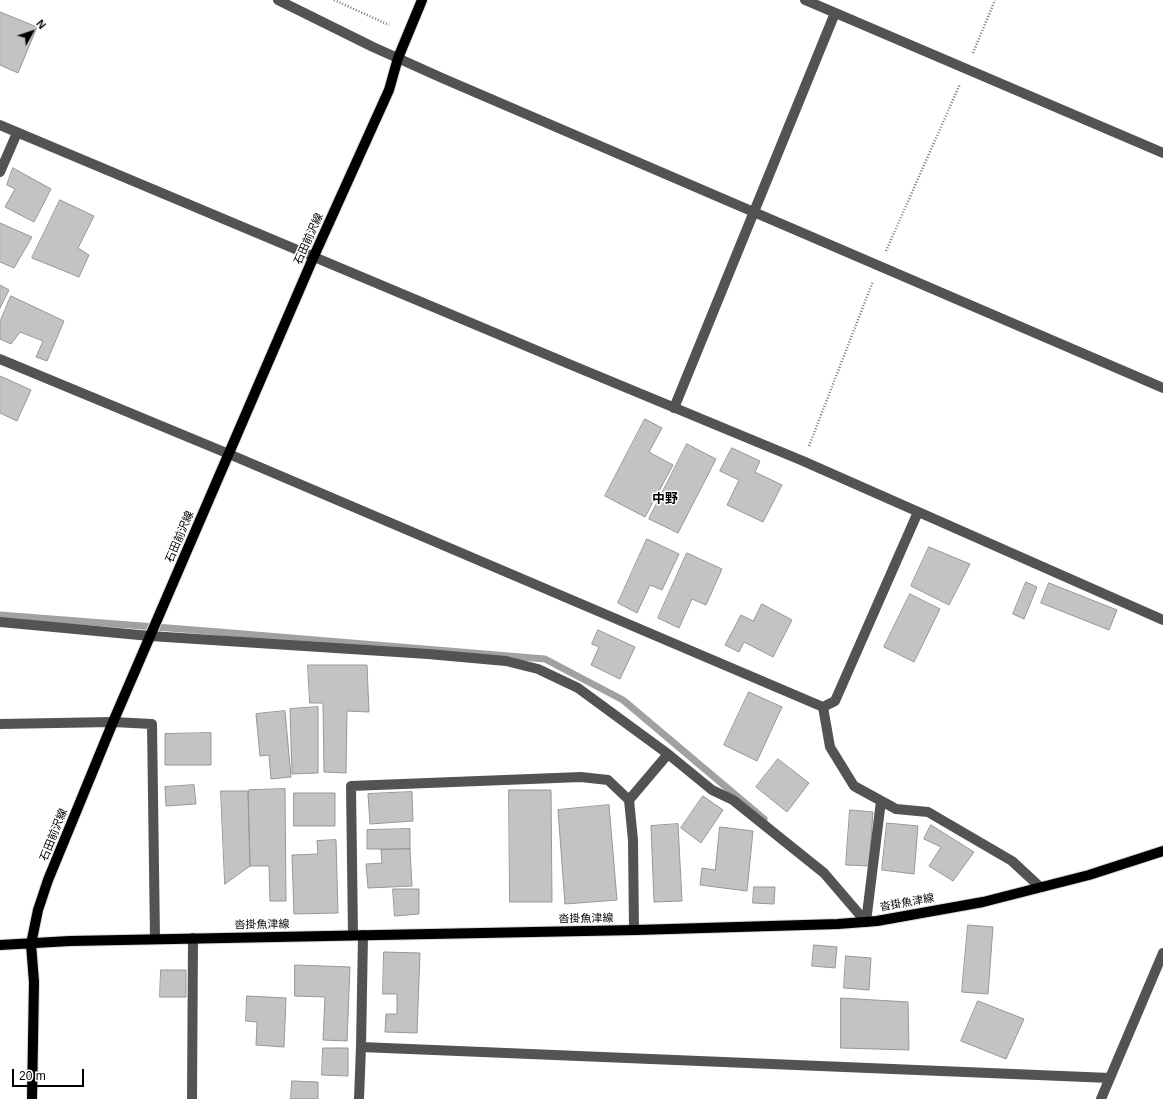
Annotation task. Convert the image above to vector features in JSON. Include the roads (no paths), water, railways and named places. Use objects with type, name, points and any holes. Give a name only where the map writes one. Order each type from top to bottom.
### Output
[{"type":"main road","name":"石田前沢線","points":[[32,1099],[34,982],[31,944],[38,910],[48,880],[113,722],[314,256],[389,90],[398,58],[422,0]]},
{"type":"main road","name":"沓掛魚津線","points":[[0,945],[70,941],[634,930],[866,922],[983,902],[1089,875],[1163,851]]},
{"type":"street","points":[[278,0],[398,58],[1163,388]]},
{"type":"street","points":[[805,0],[1163,153]]},
{"type":"street","points":[[674,408],[835,13]]},
{"type":"street","points":[[0,124],[17,133],[803,461],[1163,620]]},
{"type":"street","points":[[0,172],[17,133]]},
{"type":"street","points":[[0,359],[229,454],[824,707]]},
{"type":"street","points":[[824,707],[835,701],[918,512]]},
{"type":"street","points":[[0,622],[150,636],[428,654],[506,661],[538,669],[578,688],[668,754],[712,790],[733,800],[824,873],[866,922]]},
{"type":"street","points":[[824,707],[830,748],[854,786],[896,809],[928,812],[1012,861],[1040,887]]},
{"type":"street","points":[[0,724],[113,722],[152,724],[155,939]]},
{"type":"street","points":[[629,800],[668,754]]},
{"type":"street","points":[[353,935],[350,786],[581,777],[608,780],[629,800],[633,840],[634,930]]},
{"type":"street","points":[[866,922],[882,801]]},
{"type":"street","points":[[359,1099],[363,935]]},
{"type":"street","points":[[192,1099],[193,938]]},
{"type":"street","points":[[1100,1099],[1163,953]]},
{"type":"street","points":[[361,1047],[1110,1078]]},
{"type":"waterway","points":[[0,615],[545,659],[623,700],[764,819]]},
{"type":"district","name":"中野","points":[[665,499]]}]
